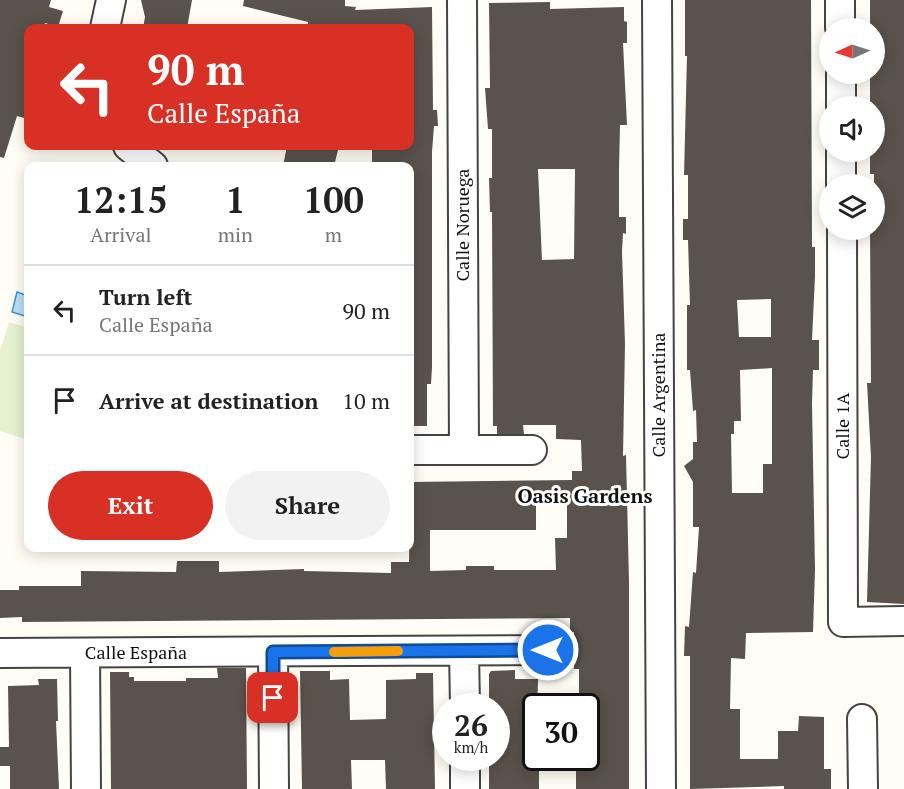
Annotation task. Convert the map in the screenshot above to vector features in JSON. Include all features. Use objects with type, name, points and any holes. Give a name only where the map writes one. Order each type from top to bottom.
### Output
[{"type":"street","points":[[106,24],[111,0]]},
{"type":"street","name":"Calle Noruega","points":[[462,0],[464,450]]},
{"type":"street","name":"Calle Argentina","points":[[657,0],[661,789]]},
{"type":"street","points":[[840,0],[840,18]]},
{"type":"street","name":"Calle 1A","points":[[842,240],[843,622],[904,621]]},
{"type":"street","points":[[414,450],[532,450]]},
{"type":"street","name":"Calle España","points":[[0,653],[548,650]]},
{"type":"street","points":[[464,651],[465,693]]},
{"type":"street","points":[[273,652],[274,789]]},
{"type":"street","points":[[85,653],[86,789]]},
{"type":"street","points":[[862,719],[863,789]]},
{"type":"street","points":[[465,771],[465,789]]},
{"type":"green space","points":[[9,322],[24,327],[24,439],[0,431],[0,351]]},
{"type":"water","points":[[17,292],[24,295],[24,316],[12,312]]},
{"type":"building","points":[[0,0],[51,0],[49,7],[63,11],[59,24],[24,24],[24,118],[17,116],[4,158],[0,157]]},
{"type":"building","points":[[141,0],[192,0],[188,24],[144,24],[145,17]]},
{"type":"building","points":[[244,0],[345,0],[345,6],[356,7],[355,10],[432,7],[433,110],[437,110],[438,126],[434,126],[432,152],[432,367],[431,384],[427,384],[427,426],[414,426],[414,162],[372,162],[372,150],[414,150],[414,24],[308,24],[308,22],[243,6]]},
{"type":"building","points":[[685,0],[811,0],[812,247],[815,247],[812,340],[819,340],[819,370],[813,370],[812,403],[815,569],[813,632],[746,633],[745,659],[731,658],[730,709],[740,709],[740,759],[778,759],[778,731],[798,731],[799,716],[824,717],[824,769],[831,769],[831,789],[784,789],[784,786],[690,789],[690,656],[684,656],[685,626],[689,627],[699,527],[693,527],[693,482],[684,466],[693,459],[693,442],[697,442],[696,410],[693,411],[690,370],[687,370],[687,305],[690,305],[688,240],[683,240],[683,219],[688,219],[688,175],[684,175],[687,56],[685,56]],"holes":[[[771,299],[771,337],[739,337],[737,300]],[[772,368],[772,464],[763,464],[763,493],[732,493],[731,434],[734,434],[734,421],[741,421],[740,370]]]},
{"type":"building","points":[[870,0],[904,0],[904,604],[867,602],[871,457],[867,383],[871,383],[870,240],[885,240],[885,174],[870,174],[870,162],[885,162],[885,96],[870,96],[870,84],[885,84],[885,18],[870,18]]},
{"type":"building","points":[[550,2],[550,9],[624,7],[624,21],[627,22],[627,43],[623,43],[627,125],[620,125],[619,217],[626,217],[626,234],[623,233],[622,251],[625,344],[623,456],[626,455],[629,582],[629,789],[576,789],[576,771],[600,771],[600,693],[579,693],[579,669],[574,669],[574,632],[570,632],[570,618],[22,622],[22,617],[0,618],[0,590],[19,590],[19,586],[81,586],[81,571],[176,572],[177,561],[219,561],[219,572],[304,569],[304,571],[391,573],[391,562],[409,562],[409,552],[414,552],[414,482],[572,480],[572,471],[582,471],[581,440],[556,439],[556,425],[523,425],[524,434],[497,434],[497,426],[493,426],[492,212],[490,212],[489,178],[492,178],[492,129],[488,129],[485,88],[490,88],[489,3]],"holes":[[[538,169],[575,169],[574,259],[542,260]],[[567,499],[567,538],[555,538],[556,570],[494,570],[494,566],[466,566],[466,570],[430,571],[430,530],[536,530],[536,500]]]},
{"type":"building","points":[[286,150],[338,150],[335,162],[284,162]]},
{"type":"building","points":[[217,668],[246,668],[247,789],[111,789],[110,672],[129,672],[129,677],[134,677],[134,681],[186,681],[186,678],[218,678]]},
{"type":"building","points":[[515,670],[515,679],[538,679],[538,693],[522,693],[522,771],[539,771],[539,789],[489,789],[489,771],[510,771],[510,693],[489,693],[491,671]]},
{"type":"building","points":[[300,671],[330,671],[330,680],[349,679],[350,720],[386,719],[386,680],[416,679],[416,673],[433,673],[432,771],[435,771],[435,789],[386,789],[385,760],[351,760],[352,789],[302,789]]},
{"type":"building","points":[[38,679],[57,679],[59,789],[10,789],[10,766],[0,766],[0,747],[9,747],[8,686],[39,685]]},
{"type":"slow traffic","points":[[334,652],[398,651]]},
{"type":"district","name":"Oasis Gardens","points":[[585,496]]},
{"type":"route","points":[[273,698],[273,652],[548,650]]}]
